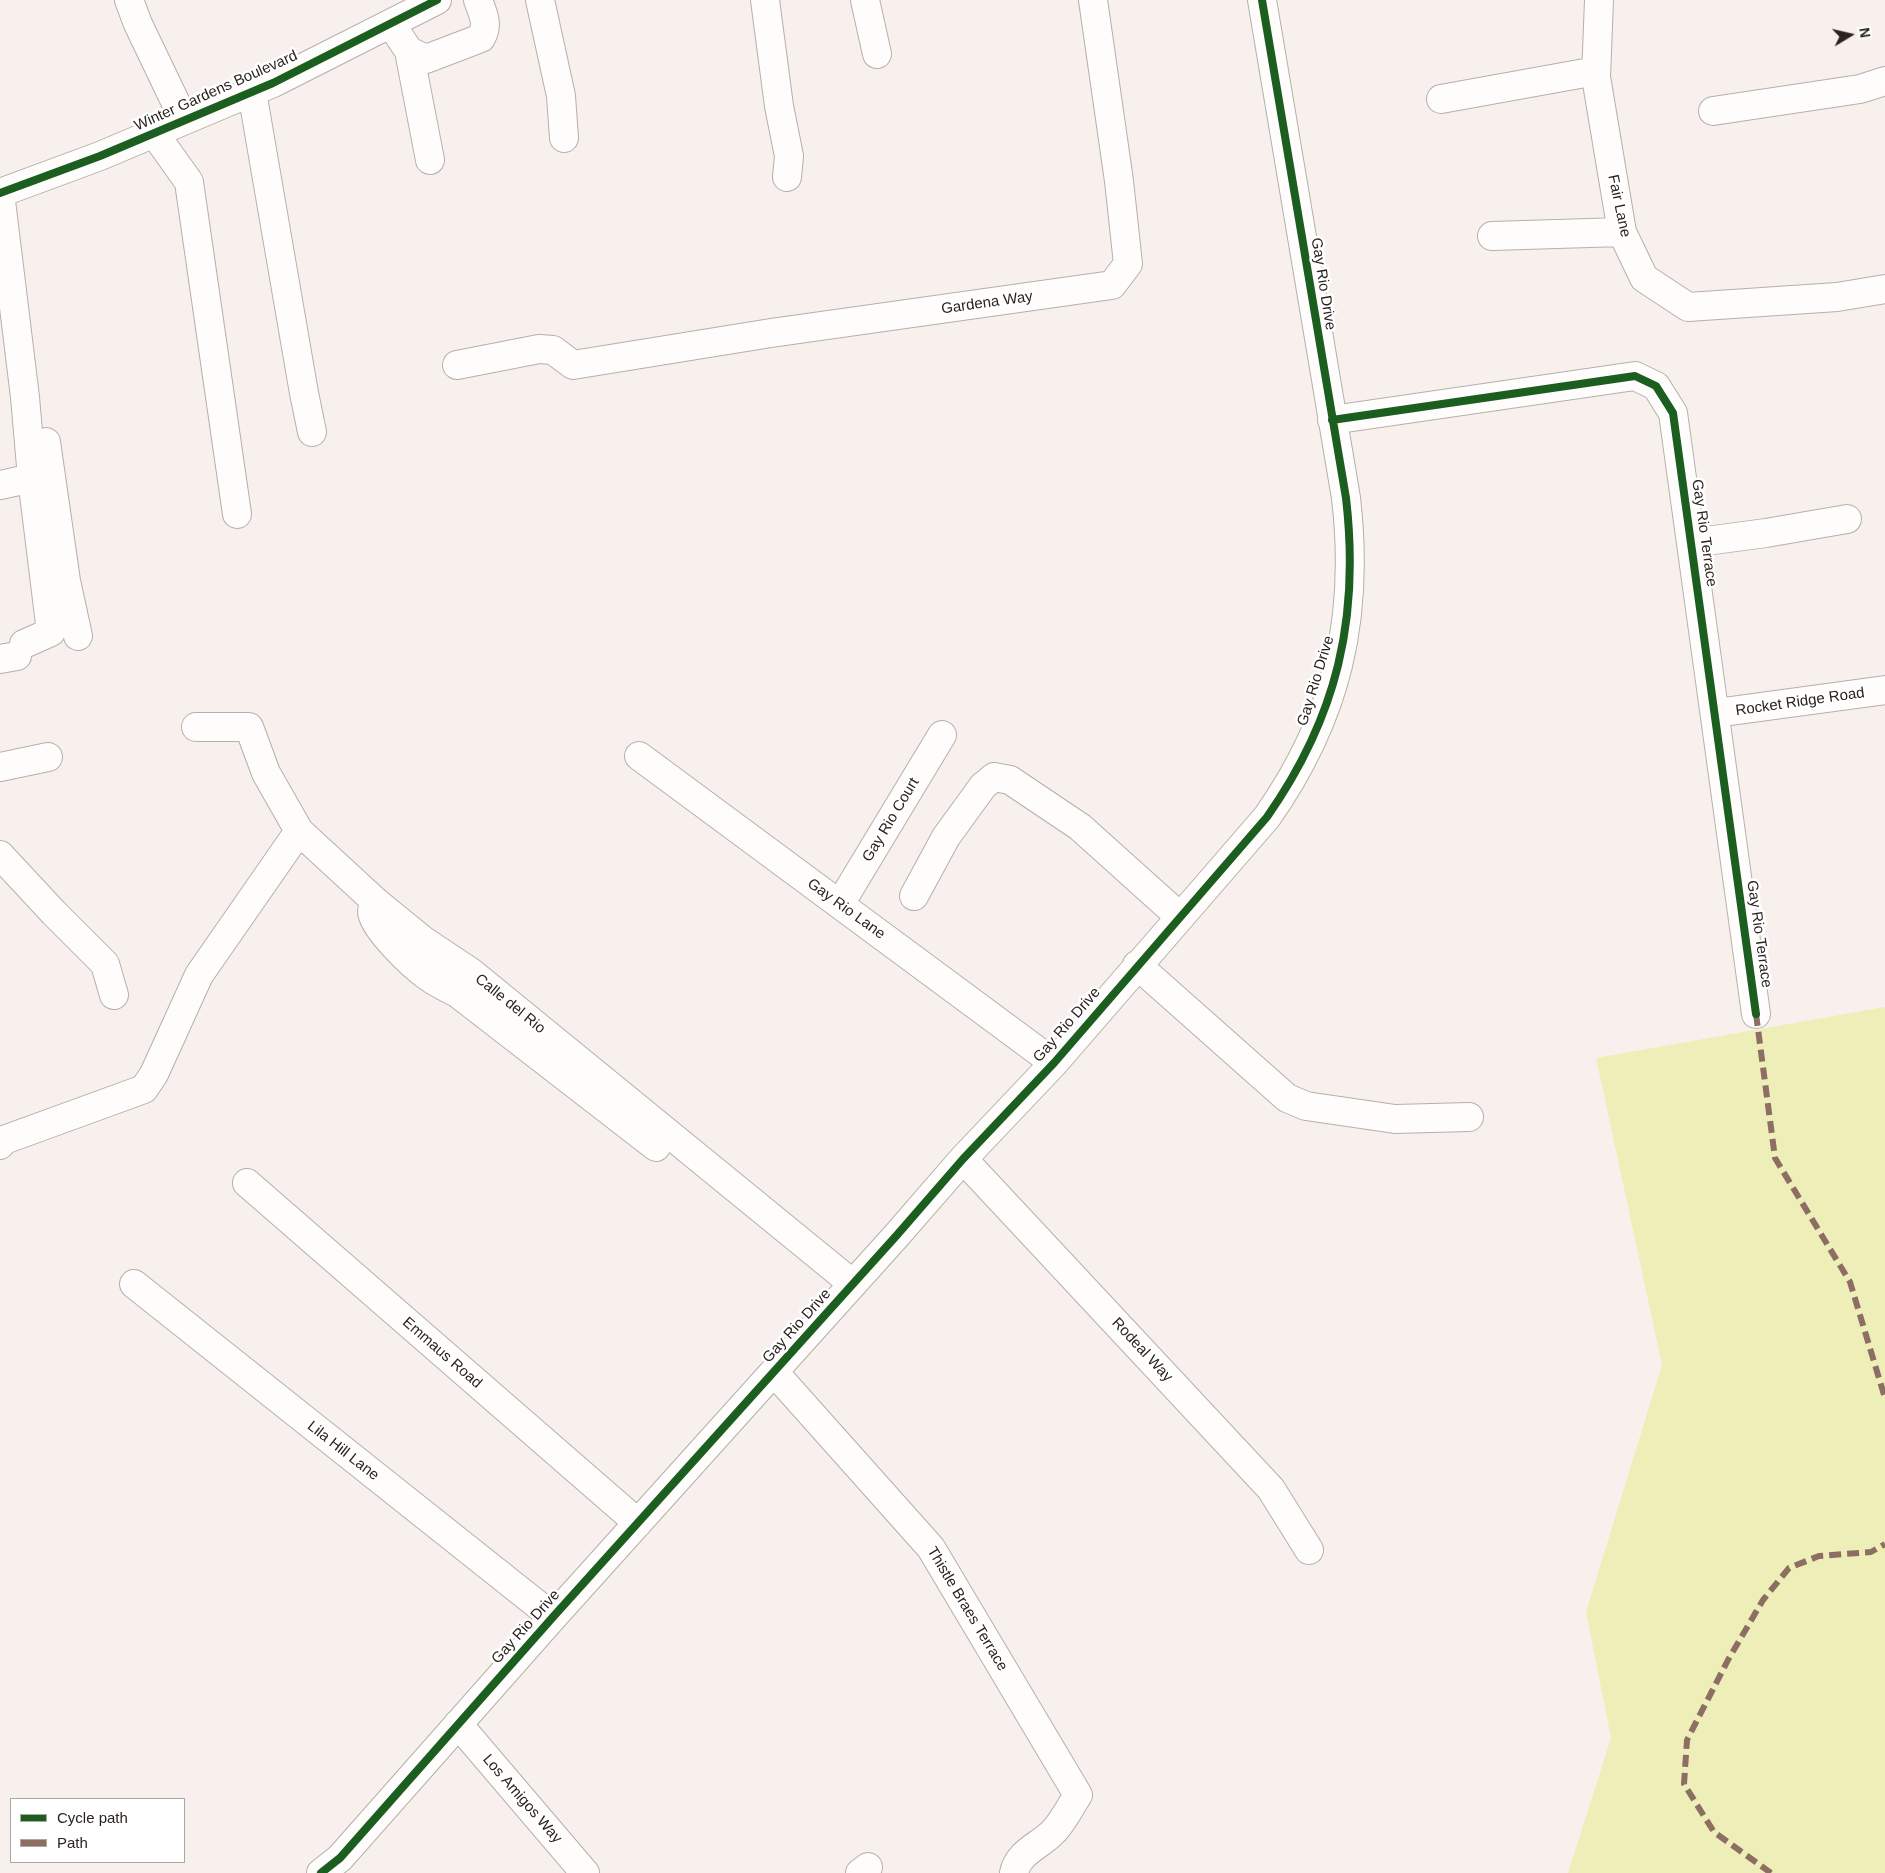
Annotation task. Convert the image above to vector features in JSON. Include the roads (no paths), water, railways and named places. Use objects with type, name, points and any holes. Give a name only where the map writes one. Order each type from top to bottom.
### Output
[{"type":"street","points":[[129,0],[138,24],[184,120]]},
{"type":"street","name":"Winter Gardens Boulevard","points":[[0,193],[100,156],[273,83],[437,0]]},
{"type":"street","points":[[409,51],[426,59],[481,38],[486,30],[486,21],[478,0]]},
{"type":"street","points":[[540,0],[562,96],[564,138]]},
{"type":"street","points":[[765,0],[779,106],[789,156],[787,177]]},
{"type":"street","points":[[866,0],[877,54]]},
{"type":"street","name":"Gardena Way","points":[[457,365],[539,349],[553,350],[573,365],[771,333],[1112,285],[1128,264],[1119,181],[1093,0]]},
{"type":"street","name":"Gay Rio Drive","points":[[321,1873],[340,1858],[963,1159],[1054,1062],[1137,965],[1210,884],[1267,818],[1285,791],[1315,734],[1334,681],[1344,639],[1349,604],[1350,533],[1346,498],[1262,0]]},
{"type":"street","name":"Fair Lane","points":[[1599,0],[1596,77],[1622,232],[1644,278],[1688,307],[1836,297],[1885,288]]},
{"type":"street","points":[[391,24],[409,51],[430,160]]},
{"type":"street","points":[[1441,100],[1596,71]]},
{"type":"street","points":[[1713,111],[1873,85]]},
{"type":"street","points":[[252,92],[312,432]]},
{"type":"street","points":[[154,133],[189,182],[237,514]]},
{"type":"street","points":[[0,193],[11,367],[32,478],[51,632],[14,653]]},
{"type":"street","points":[[1492,236],[1622,232]]},
{"type":"street","points":[[11,367],[38,390],[66,580],[78,636]]},
{"type":"street","name":"Gay Rio Terrace","points":[[1332,420],[1635,376],[1656,386],[1673,413],[1756,1014]]},
{"type":"street","points":[[0,485],[32,478]]},
{"type":"street","points":[[1691,543],[1847,520]]},
{"type":"street","name":"Rocket Ridge Road","points":[[1716,714],[1885,690]]},
{"type":"street","name":"Calle del Rio","points":[[196,727],[249,728],[266,773],[299,831],[374,901],[424,941],[472,973],[848,1289]]},
{"type":"street","name":"Gay Rio Court","points":[[840,904],[942,735]]},
{"type":"street","name":"Gay Rio Lane","points":[[639,756],[1054,1062]]},
{"type":"street","points":[[0,767],[48,757]]},
{"type":"street","points":[[914,896],[946,836],[983,786],[994,777],[1010,780],[1080,827],[1180,916]]},
{"type":"street","points":[[0,1145],[4,1140],[144,1089],[154,1074],[199,974],[299,831]]},
{"type":"street","points":[[0,855],[54,914],[105,964],[114,995]]},
{"type":"street","points":[[1137,965],[1287,1098],[1306,1106],[1394,1119],[1469,1117]]},
{"type":"street","name":"Rodeal Way","points":[[963,1159],[1271,1488],[1309,1550]]},
{"type":"street","name":"Emmaus Road","points":[[247,1183],[638,1523]]},
{"type":"street","name":"Lila Hill Lane","points":[[134,1284],[553,1617]]},
{"type":"street","name":"Thistle Braes Terrace","points":[[774,1372],[931,1548],[1078,1795],[1052,1833],[1027,1851],[1016,1863],[1014,1873]]},
{"type":"street","name":"Los Amigos Way","points":[[458,1724],[585,1873]]}]
